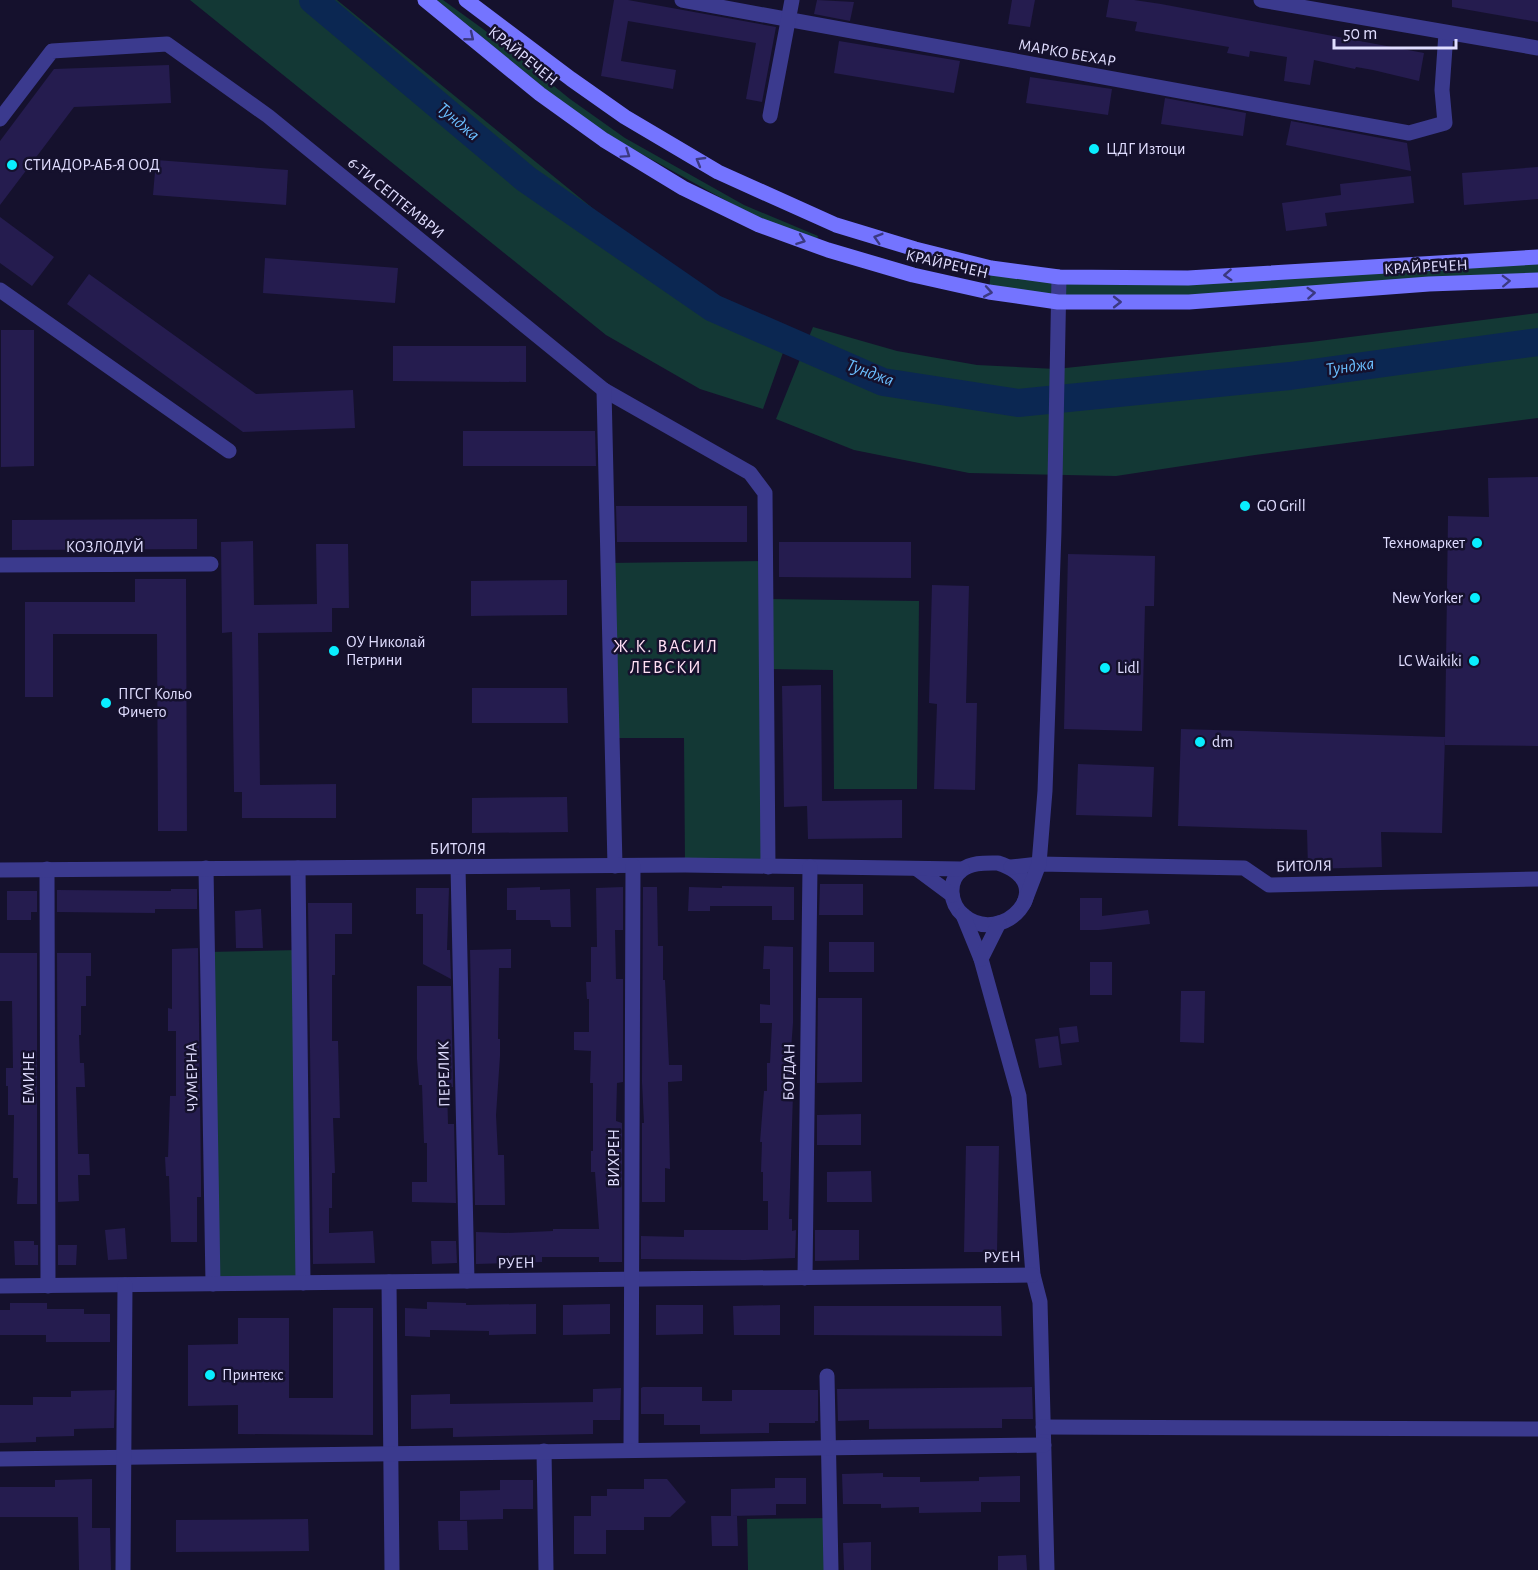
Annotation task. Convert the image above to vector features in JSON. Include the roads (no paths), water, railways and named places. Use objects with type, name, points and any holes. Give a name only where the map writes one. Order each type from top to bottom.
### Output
[{"type":"street","name":"КРАЙРЕЧЕН","points":[[425,0],[540,94],[604,140],[683,188],[759,225],[828,250],[913,275],[989,292],[1058,302],[1189,302],[1429,284],[1538,280]]},
{"type":"street","name":"КРАЙРЕЧЕН","points":[[466,0],[624,117],[718,172],[836,225],[915,249],[991,268],[1059,277],[1188,278],[1538,257]]},
{"type":"street","name":"МАРКО БЕХАР","points":[[682,0],[1409,133],[1445,123],[1442,90],[1446,33]]},
{"type":"street","points":[[770,116],[792,0]]},
{"type":"street","points":[[1261,0],[1538,48]]},
{"type":"street","name":"6-ТИ СЕПТЕМВРИ","points":[[0,119],[52,51],[167,44],[268,116],[604,390],[750,473],[765,494],[768,867]]},
{"type":"street","points":[[963,915],[980,923],[999,923],[1016,915],[1024,903],[1039,864],[1045,792],[1059,277]]},
{"type":"street","points":[[0,290],[229,451]]},
{"type":"street","points":[[604,390],[615,866]]},
{"type":"street","name":"КОЗЛОДУЙ","points":[[0,566],[211,564]]},
{"type":"street","points":[[1024,903],[1026,888],[1022,878],[1011,867],[998,863],[978,864],[962,870],[955,876],[952,895],[981,959],[1018,1096],[1033,1275],[1040,1302],[1047,1570]]},
{"type":"street","name":"БИТОЛЯ","points":[[1011,867],[1039,864],[1244,868],[1269,885],[1538,879]]},
{"type":"street","name":"БИТОЛЯ","points":[[0,870],[633,866],[962,870]]},
{"type":"street","name":"ВИХРЕН","points":[[631,1450],[633,866]]},
{"type":"street","name":"ПЕРЕЛИК","points":[[458,867],[467,1281]]},
{"type":"street","name":"БОГДАН","points":[[805,1278],[810,867]]},
{"type":"street","name":"ЧУМЕРНА","points":[[206,868],[213,1284]]},
{"type":"street","points":[[298,868],[303,1283]]},
{"type":"street","name":"ЕМИНЕ","points":[[47,870],[48,1286]]},
{"type":"street","points":[[917,870],[952,895]]},
{"type":"street","points":[[981,959],[999,923]]},
{"type":"street","name":"РУЕН","points":[[0,1286],[1033,1275]]},
{"type":"street","points":[[388,1282],[392,1570]]},
{"type":"street","points":[[123,1570],[125,1285]]},
{"type":"street","points":[[827,1376],[831,1570]]},
{"type":"street","points":[[1043,1427],[1538,1429]]},
{"type":"street","points":[[0,1459],[1044,1445]]},
{"type":"street","points":[[544,1451],[546,1570]]},
{"type":"waterway","name":"Тунджа","points":[[313,0],[526,179],[713,308],[883,382],[1018,403],[1290,376],[1538,342]]},
{"type":"place","name":"ЦДГ Изтоци","points":[[1094,149]]},
{"type":"place","name":"СТИАДОР-АБ-Я ООД","points":[[12,165]]},
{"type":"place","name":"GO Grill","points":[[1245,506]]},
{"type":"place","name":"Техномаркет","points":[[1477,543]]},
{"type":"place","name":"New Yorker","points":[[1475,598]]},
{"type":"place","name":"ОУ Николай Петрини","points":[[334,651]]},
{"type":"place","name":"LC Waikiki","points":[[1474,661]]},
{"type":"place","name":"Lidl","points":[[1105,668]]},
{"type":"place","name":"ПГСГ Кольо Фичето","points":[[106,703]]},
{"type":"place","name":"dm","points":[[1200,742]]},
{"type":"place","name":"Принтекс","points":[[210,1375]]},
{"type":"district","name":"Ж.К. ВАСИЛ ЛЕВСКИ","points":[[666,657]]}]
